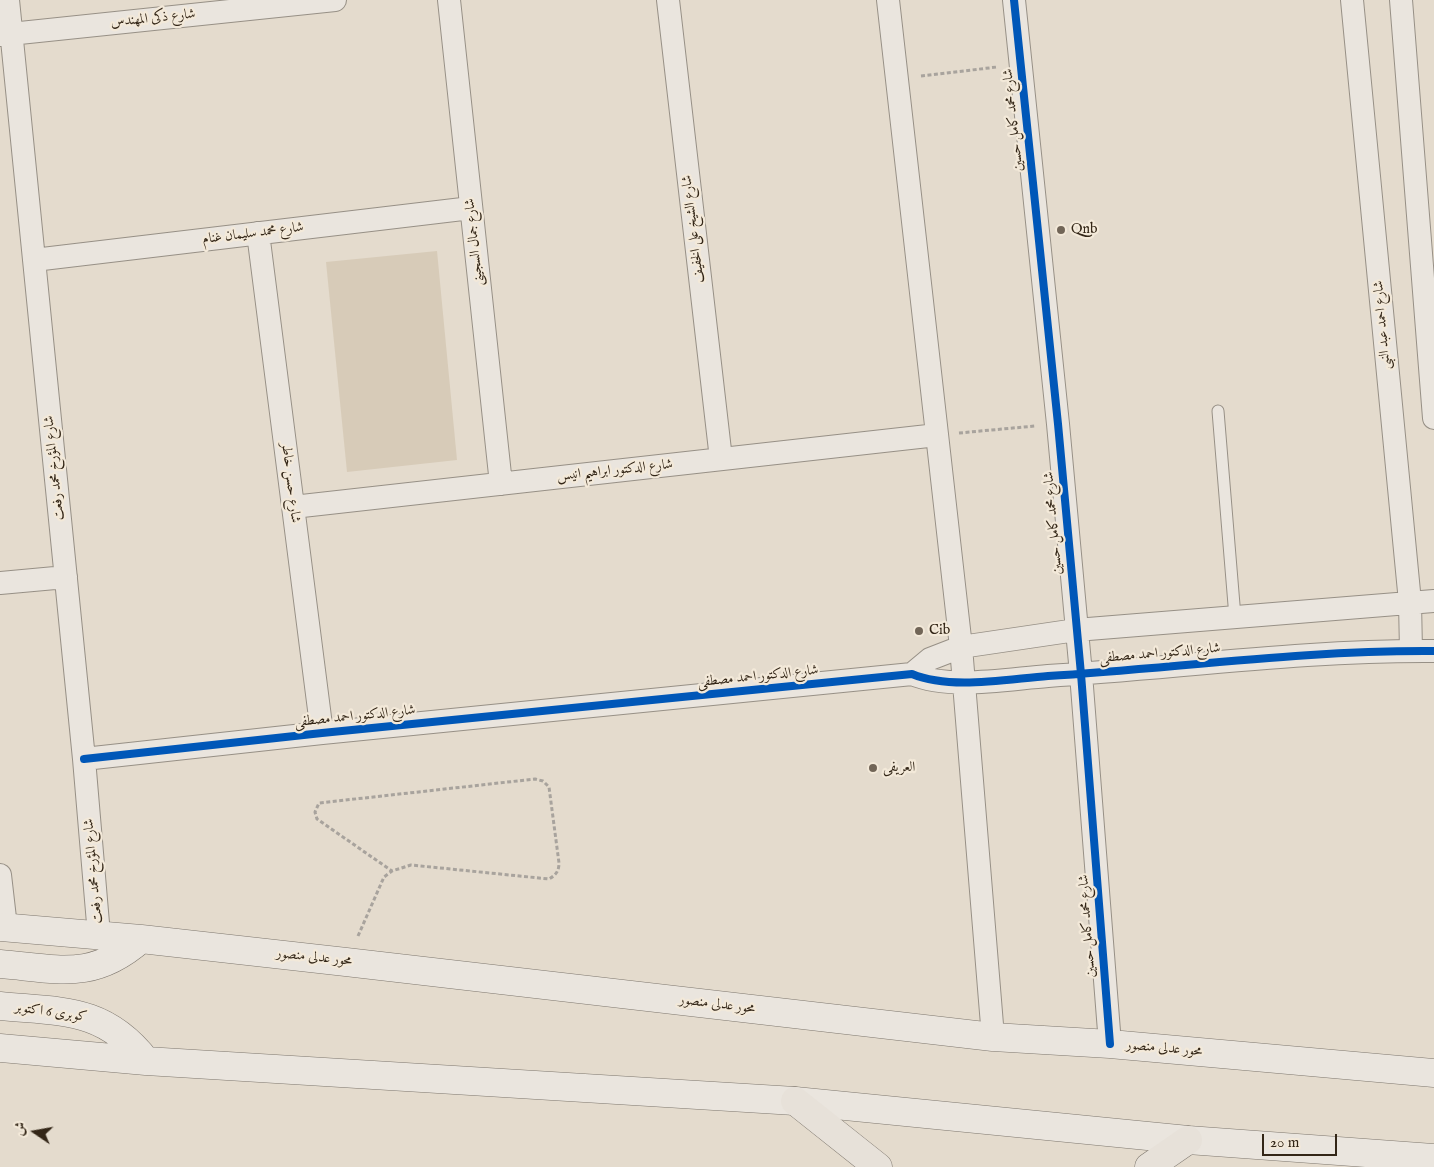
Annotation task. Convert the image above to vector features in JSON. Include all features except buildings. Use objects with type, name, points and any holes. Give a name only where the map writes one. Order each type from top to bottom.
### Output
[{"type":"main road","name":"محور عدلى منصور","points":[[3,927],[141,939],[993,1037],[1110,1044],[1434,1073]]},
{"type":"main road","points":[[0,964],[81,970],[105,964],[126,953],[141,939]]},
{"type":"main road","name":"كوبرى 6 اكتوبر","points":[[0,1006],[85,1016],[118,1031],[134,1044],[146,1060]]},
{"type":"main road","points":[[0,1048],[146,1060],[795,1101],[1188,1140],[1434,1158]]},
{"type":"main road","points":[[795,1101],[878,1167]]},
{"type":"main road","points":[[1149,1167],[1188,1140]]},
{"type":"street","name":"شارع المؤرخ محمد رفعت","points":[[8,0],[6,34],[34,260],[84,759],[99,935]]},
{"type":"street","name":"شارع ذكى المهندس","points":[[6,34],[232,5],[335,0]]},
{"type":"street","name":"شارع جمال السجينى","points":[[449,0],[501,484]]},
{"type":"street","name":"شارع الشيخ على الخفيف","points":[[668,0],[721,459]]},
{"type":"street","points":[[888,0],[961,648],[993,1037]]},
{"type":"street","name":"شارع محمد كامل حسين","points":[[1014,0],[1058,424],[1081,674],[1110,1044]]},
{"type":"street","name":"شارع احمد عبد النبى","points":[[1352,0],[1410,602],[1411,651]]},
{"type":"street","points":[[1402,0],[1433,379],[1434,418]]},
{"type":"street","name":"شارع محمد سليمان غنام","points":[[34,260],[471,208]]},
{"type":"street","name":"شارع حسن خاطر","points":[[258,233],[322,733]]},
{"type":"street","name":"شارع الدكتور ابراهيم انيس","points":[[293,507],[937,434]]},
{"type":"street","points":[[0,583],[66,577]]},
{"type":"street","points":[[912,674],[930,659],[961,648],[1076,630],[1434,601]]},
{"type":"street","name":"شارع الدكتور احمد مصطفى","points":[[84,759],[322,733],[912,674],[934,681],[964,682],[1081,674],[1254,658],[1434,651]]},
{"type":"street","points":[[0,875],[3,927]]},
{"type":"lane","points":[[1218,411],[1235,616]]},
{"type":"path","points":[[898,78],[1021,65]]},
{"type":"path","points":[[937,434],[1058,424]]},
{"type":"path","points":[[346,962],[384,877],[392,871],[410,866],[549,879],[557,873],[559,868],[549,787],[543,781],[535,779],[322,801],[316,806],[314,815],[316,819],[392,871]]},
{"type":"shaded area","points":[[437,251],[457,460],[347,472],[326,262]]},
{"type":"cycle path","points":[[1014,0],[1058,424],[1081,674],[1110,1044]]},
{"type":"cycle path","points":[[84,759],[322,733],[912,674],[927,679],[979,682],[1289,656],[1386,651],[1434,651]]},
{"type":"place","name":"Qnb","points":[[1061,230]]},
{"type":"place","name":"Cib","points":[[919,631]]},
{"type":"place","name":"العريفى","points":[[873,768]]}]
